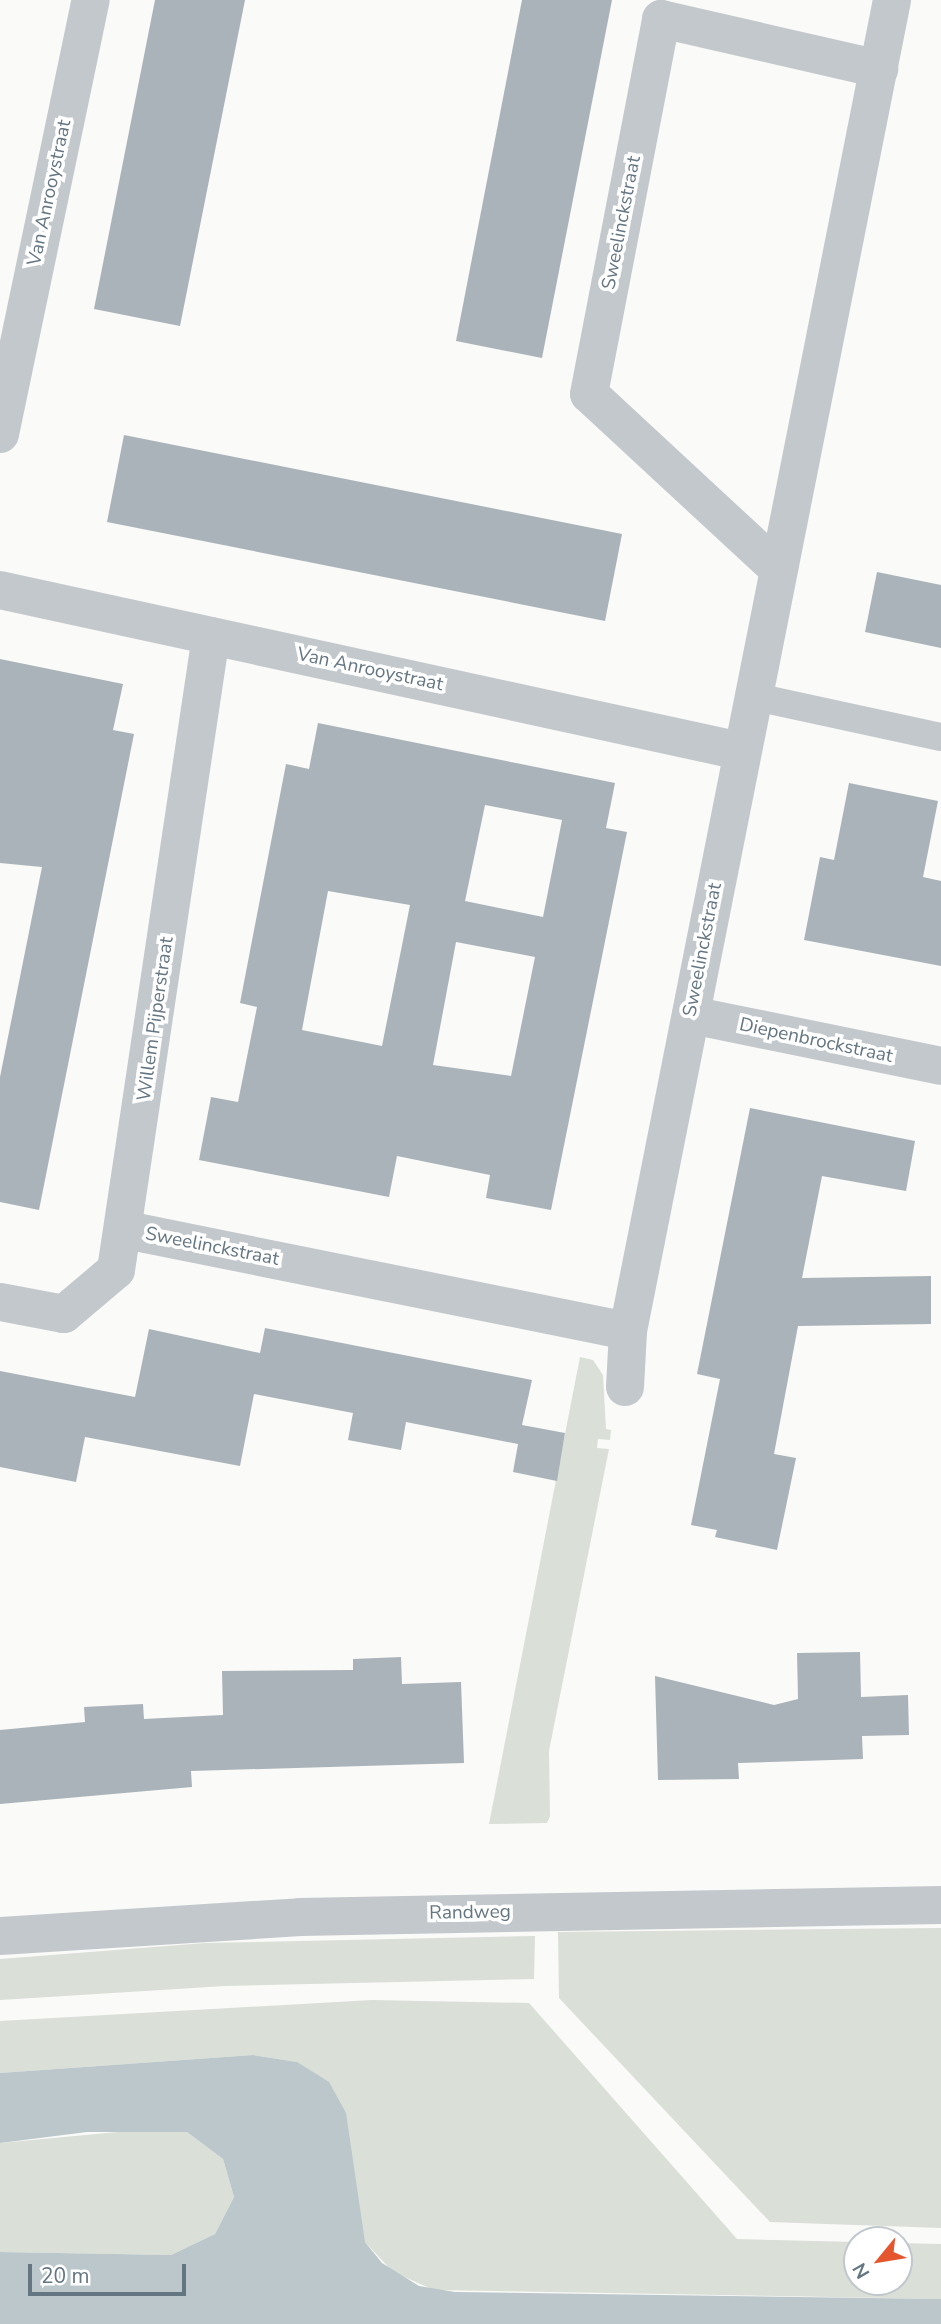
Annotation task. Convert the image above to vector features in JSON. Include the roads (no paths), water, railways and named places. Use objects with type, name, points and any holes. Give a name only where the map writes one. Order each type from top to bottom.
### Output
[{"type":"street","name":"Van Anrooystraat","points":[[0,434],[4,381],[91,0]]},
{"type":"street","name":"Sweelinckstraat","points":[[625,1387],[628,1331],[740,751],[892,0]]},
{"type":"street","name":"Sweelinckstraat","points":[[777,568],[589,394],[661,19],[878,69]]},
{"type":"street","name":"Van Anrooystraat","points":[[0,590],[740,751]]},
{"type":"street","name":"Willem Pijperstraat","points":[[0,1302],[64,1314],[116,1270],[126,1230],[211,636]]},
{"type":"street","name":"Diepenbrockstraat","points":[[691,1015],[941,1066]]},
{"type":"street","name":"Sweelinckstraat","points":[[126,1230],[628,1331]]},
{"type":"street","name":"Randweg","points":[[0,1936],[300,1917],[941,1905]]},
{"type":"lane","points":[[751,696],[941,737]]}]
